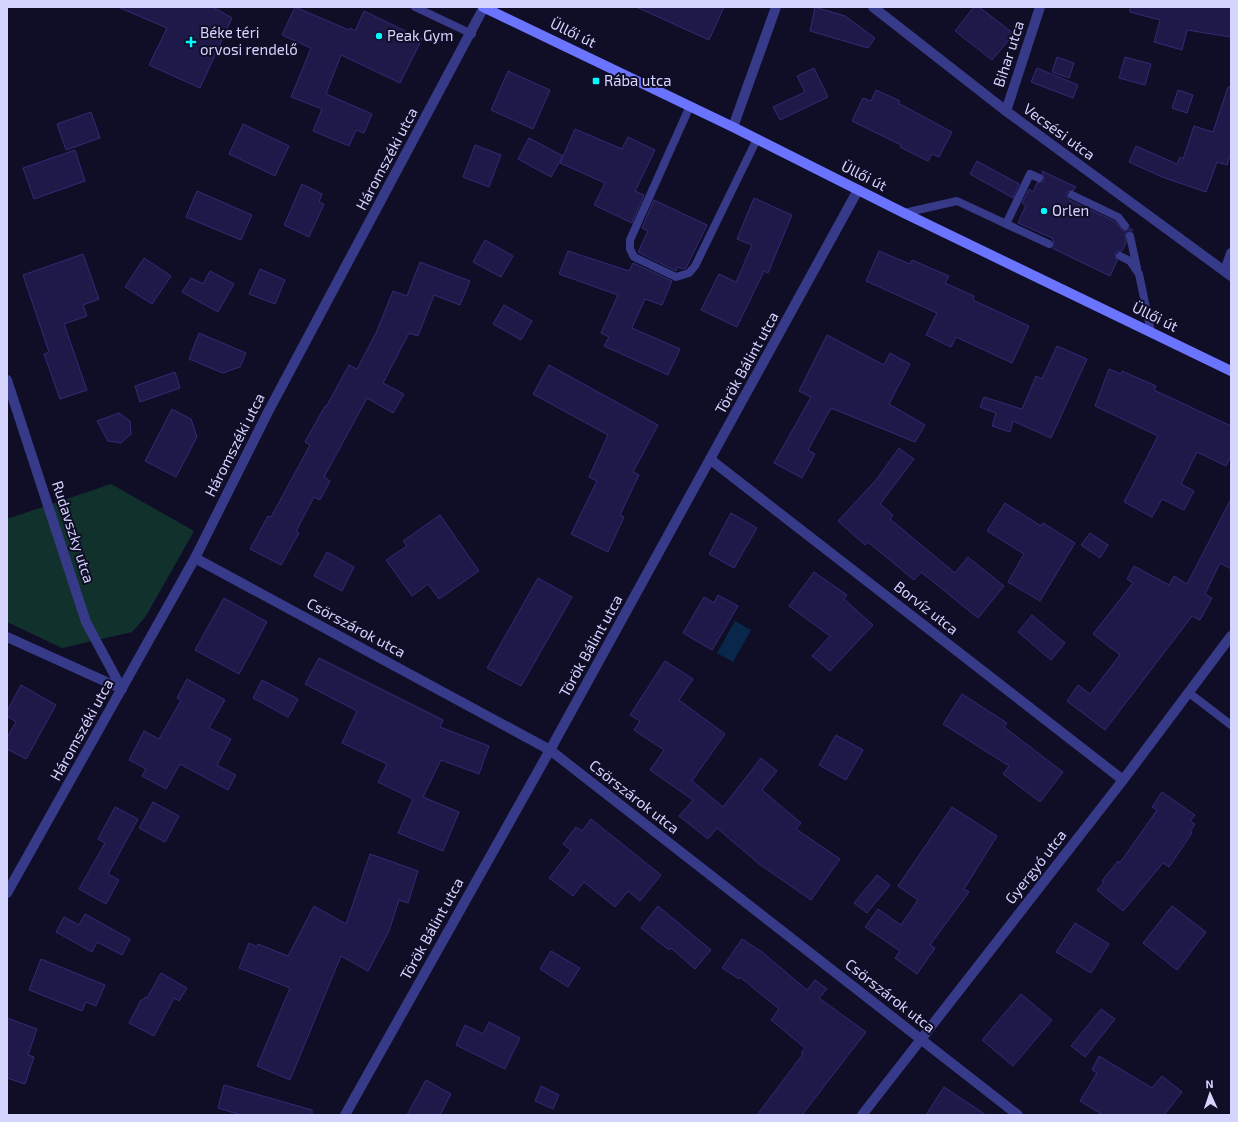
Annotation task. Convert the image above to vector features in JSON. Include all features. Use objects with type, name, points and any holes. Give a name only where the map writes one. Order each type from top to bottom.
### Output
[{"type":"main road","name":"Üllői út","points":[[484,7],[734,127],[904,213],[1231,371]]},
{"type":"street","name":"Háromszéki utca","points":[[7,893],[195,558],[268,412],[472,34],[484,7]]},
{"type":"street","points":[[734,127],[776,7]]},
{"type":"street","name":"Vecsési utca","points":[[873,7],[1006,111],[1228,273]]},
{"type":"street","name":"Bihar utca","points":[[1006,111],[1040,7]]},
{"type":"street","name":"Török Bálint utca","points":[[345,1115],[711,460],[858,190]]},
{"type":"street","points":[[1228,273],[1231,252]]},
{"type":"street","name":"Rudavszky utca","points":[[7,380],[86,622],[122,689]]},
{"type":"street","name":"Borvíz utca","points":[[711,460],[1122,780]]},
{"type":"street","name":"Csörszárok utca","points":[[195,558],[550,750],[1018,1115]]},
{"type":"street","name":"Gyergyó utca","points":[[862,1115],[1122,780],[1231,636]]},
{"type":"street","points":[[7,637],[122,689]]},
{"type":"lane","points":[[415,7],[472,34]]},
{"type":"lane","points":[[690,106],[630,240],[630,249],[634,257],[676,277],[689,273],[695,266],[757,139]]},
{"type":"lane","points":[[1006,224],[1030,174],[1039,178]]},
{"type":"lane","points":[[1072,195],[1118,217],[1125,226]]},
{"type":"lane","points":[[904,213],[957,201],[1049,244]]},
{"type":"lane","points":[[1130,236],[1151,332]]},
{"type":"lane","points":[[1120,256],[1130,261],[1139,274]]},
{"type":"lane","points":[[1188,692],[1231,725]]},
{"type":"green space","points":[[111,484],[194,531],[146,616],[132,632],[62,648],[7,622],[7,519]]},
{"type":"water","points":[[735,621],[751,630],[733,662],[717,653]]},
{"type":"building","name":"Béke téri orvosi rendelő","points":[[118,7],[213,7],[232,18],[200,88],[149,65],[167,28]]},
{"type":"building","points":[[295,7],[349,30],[350,28],[355,31],[364,11],[422,39],[400,83],[341,55],[326,94],[372,114],[364,133],[356,130],[349,146],[313,131],[322,109],[291,97],[311,48],[282,35]]},
{"type":"building","points":[[636,7],[724,7],[709,40]]},
{"type":"building","points":[[815,7],[845,16],[875,38],[868,48],[810,31]]},
{"type":"building","points":[[974,7],[979,7],[1014,34],[992,60],[955,31]]},
{"type":"building","points":[[1130,7],[1231,7],[1231,37],[1187,30],[1182,50],[1154,42],[1160,20],[1130,12]]},
{"type":"building","points":[[1057,57],[1074,63],[1069,78],[1052,72]]},
{"type":"building","points":[[1125,57],[1151,64],[1145,85],[1119,78]]},
{"type":"building","points":[[814,68],[828,97],[780,120],[773,107],[805,92],[797,76]]},
{"type":"building","points":[[1037,68],[1078,85],[1073,98],[1031,82]]},
{"type":"building","points":[[508,71],[550,90],[533,129],[491,110]]},
{"type":"building","points":[[1228,87],[1231,87],[1231,152],[1227,165],[1217,162],[1206,192],[1162,177],[1129,162],[1136,146],[1177,164],[1180,157],[1183,159],[1194,126],[1213,132]]},
{"type":"building","points":[[876,90],[900,101],[898,103],[952,132],[939,157],[932,154],[928,161],[900,147],[901,145],[852,121],[863,98],[871,101]]},
{"type":"building","points":[[1178,90],[1193,95],[1187,113],[1172,108]]},
{"type":"building","points":[[91,112],[100,138],[66,150],[57,124]]},
{"type":"building","points":[[243,124],[289,146],[275,176],[229,154]]},
{"type":"building","points":[[575,129],[622,149],[628,137],[655,150],[635,191],[644,195],[632,223],[594,205],[605,183],[560,163]]},
{"type":"building","points":[[529,138],[563,156],[551,177],[518,159]]},
{"type":"building","points":[[475,145],[501,155],[489,187],[463,177]]},
{"type":"building","points":[[75,150],[85,181],[34,199],[23,168]]},
{"type":"building","points":[[977,161],[1019,184],[1013,198],[970,174]]},
{"type":"building","points":[[1042,171],[1076,187],[1074,190],[1067,192],[1069,200],[1114,221],[1123,231],[1130,228],[1133,230],[1125,234],[1126,243],[1122,251],[1117,251],[1115,254],[1117,261],[1110,276],[1052,248],[1054,243],[1052,238],[1018,223],[1026,205],[1022,203],[1029,189],[1033,192],[1037,183],[1044,181]]},
{"type":"building","points":[[302,184],[322,194],[319,202],[324,204],[309,237],[284,225]]},
{"type":"building","points":[[197,191],[252,215],[241,240],[186,217]]},
{"type":"building","points":[[754,198],[792,215],[768,273],[764,271],[737,327],[701,310],[719,274],[736,282],[752,245],[737,239]]},
{"type":"building","points":[[654,200],[707,225],[686,268],[683,269],[677,267],[676,271],[638,252],[648,231],[642,228]]},
{"type":"building","points":[[485,240],[513,256],[501,277],[473,262]]},
{"type":"building","points":[[568,251],[629,271],[633,263],[672,281],[662,305],[645,299],[632,328],[680,349],[668,375],[604,346],[609,337],[601,333],[618,295],[559,274]]},
{"type":"building","points":[[879,251],[910,264],[912,260],[949,276],[945,283],[974,296],[973,300],[1029,326],[1012,363],[956,337],[951,347],[926,335],[937,313],[866,281]]},
{"type":"building","points":[[83,254],[99,299],[83,305],[87,316],[64,324],[87,390],[60,399],[44,354],[49,352],[23,275]]},
{"type":"building","points":[[144,258],[171,276],[152,304],[125,287]]},
{"type":"building","points":[[420,262],[470,281],[460,305],[434,295],[418,336],[409,333],[383,383],[404,394],[393,413],[367,398],[324,477],[330,481],[320,500],[314,497],[296,531],[299,533],[281,565],[250,549],[268,516],[271,517],[310,445],[305,442],[349,365],[357,369],[376,333],[393,291],[407,296]]},
{"type":"building","points":[[260,269],[285,280],[275,304],[249,294]]},
{"type":"building","points":[[210,271],[234,284],[218,312],[182,292],[191,278],[203,284]]},
{"type":"building","points":[[504,305],[532,321],[521,340],[493,324]]},
{"type":"building","points":[[199,333],[246,353],[240,367],[223,373],[189,359]]},
{"type":"building","points":[[827,335],[884,365],[890,353],[910,364],[889,404],[925,425],[915,442],[831,408],[808,450],[815,454],[802,478],[774,463],[811,397],[799,391]]},
{"type":"building","points":[[1057,346],[1087,359],[1051,438],[1013,421],[1010,432],[992,426],[996,413],[980,407],[984,397],[1022,409],[1036,376],[1042,379]]},
{"type":"building","points":[[549,365],[658,425],[633,472],[639,475],[620,515],[624,517],[608,552],[571,534],[597,481],[589,477],[608,435],[533,394]]},
{"type":"building","points":[[1109,369],[1121,374],[1122,371],[1156,386],[1154,390],[1231,426],[1231,455],[1226,466],[1197,452],[1181,484],[1194,491],[1184,510],[1162,499],[1152,517],[1124,502],[1158,436],[1095,406]]},
{"type":"building","points":[[175,372],[180,388],[140,402],[135,386]]},
{"type":"building","points":[[172,409],[191,419],[197,437],[176,477],[145,461]]},
{"type":"building","points":[[119,413],[130,421],[131,434],[121,443],[108,441],[97,421]]},
{"type":"building","points":[[899,448],[914,459],[880,504],[893,515],[890,519],[955,573],[968,557],[1004,586],[978,618],[921,572],[914,580],[868,542],[865,545],[838,521],[876,480]]},
{"type":"building","points":[[1231,499],[1231,569],[1220,563],[1205,594],[1212,598],[1200,620],[1192,616],[1105,730],[1067,701],[1078,685],[1090,694],[1120,655],[1093,634],[1133,583],[1127,579],[1134,566],[1169,585],[1174,576],[1187,584]]},
{"type":"building","points":[[1005,503],[1041,526],[1043,523],[1075,543],[1040,601],[1008,582],[1024,554],[987,531]]},
{"type":"building","points":[[731,513],[757,528],[734,568],[709,554]]},
{"type":"building","points":[[440,515],[479,571],[439,599],[428,584],[412,596],[386,560],[407,546],[403,541]]},
{"type":"building","points":[[1090,533],[1108,545],[1100,558],[1081,545]]},
{"type":"building","points":[[327,552],[354,567],[342,591],[314,576]]},
{"type":"building","points":[[814,572],[847,595],[844,599],[873,625],[830,671],[812,656],[830,636],[789,606]]},
{"type":"building","points":[[538,578],[572,597],[521,686],[487,668]]},
{"type":"building","points":[[718,595],[738,606],[712,650],[683,633],[704,597],[714,603]]},
{"type":"building","points":[[224,598],[267,622],[239,674],[195,650]]},
{"type":"building","points":[[1032,615],[1065,643],[1051,660],[1018,632]]},
{"type":"building","points":[[319,658],[443,720],[440,727],[489,746],[479,774],[441,760],[423,797],[459,812],[443,851],[398,833],[413,799],[378,782],[387,764],[342,743],[357,711],[305,684]]},
{"type":"building","points":[[665,661],[693,679],[679,700],[725,734],[692,781],[723,807],[761,758],[777,771],[762,790],[801,823],[796,829],[840,859],[811,900],[759,864],[717,828],[708,839],[679,816],[693,800],[650,770],[664,750],[634,730],[640,721],[630,715]]},
{"type":"building","points":[[187,679],[225,700],[209,728],[231,739],[217,765],[236,775],[228,790],[180,764],[166,789],[142,776],[146,769],[129,760],[144,731],[159,739],[181,700],[177,698]]},
{"type":"building","points":[[262,680],[298,699],[288,717],[253,698]]},
{"type":"building","points":[[21,685],[56,705],[26,759],[7,749],[7,738],[16,722],[7,716],[7,711]]},
{"type":"building","points":[[962,694],[1007,723],[1004,727],[1063,772],[1040,802],[1003,774],[1009,766],[943,724]]},
{"type":"building","points":[[836,735],[863,750],[846,780],[819,765]]},
{"type":"building","points":[[1162,792],[1195,815],[1190,821],[1195,824],[1190,832],[1192,833],[1169,867],[1163,863],[1123,911],[1097,890],[1104,882],[1102,881],[1118,861],[1120,863],[1157,810],[1152,807]]},
{"type":"building","points":[[153,802],[179,816],[165,842],[139,828]]},
{"type":"building","points":[[115,807],[138,819],[108,874],[119,880],[106,904],[79,889],[105,843],[98,839]]},
{"type":"building","points":[[952,807],[997,836],[964,889],[969,892],[930,945],[935,948],[917,974],[895,958],[900,951],[865,927],[878,909],[901,925],[918,900],[898,886]]},
{"type":"building","points":[[591,819],[661,875],[640,901],[628,891],[615,907],[584,882],[573,896],[549,878],[571,850],[563,844],[576,827],[582,831]]},
{"type":"building","points":[[370,854],[418,871],[408,903],[399,900],[389,931],[368,971],[341,956],[290,1080],[257,1066],[290,988],[239,968],[249,943],[257,947],[258,944],[288,956],[314,906],[346,924]]},
{"type":"building","points":[[877,875],[890,885],[867,913],[854,903]]},
{"type":"building","points":[[658,906],[711,950],[695,969],[671,948],[669,950],[641,928]]},
{"type":"building","points":[[1172,906],[1206,932],[1177,970],[1143,943]]},
{"type":"building","points":[[85,914],[130,939],[122,955],[97,942],[92,952],[56,932],[64,917],[79,925]]},
{"type":"building","points":[[1075,923],[1109,944],[1091,973],[1056,952]]},
{"type":"building","points":[[742,939],[762,952],[807,990],[815,980],[827,989],[819,998],[866,1032],[802,1115],[757,1115],[803,1054],[801,1053],[805,1048],[771,1020],[779,1009],[740,977],[739,979],[722,968]]},
{"type":"building","points":[[551,951],[580,968],[568,987],[540,969]]},
{"type":"building","points":[[41,959],[105,985],[96,1006],[86,1002],[82,1011],[29,990]]},
{"type":"building","points":[[161,973],[187,988],[179,1001],[174,998],[154,1036],[129,1023],[141,1000],[145,997],[147,998]]},
{"type":"building","points":[[1021,994],[1052,1020],[1013,1066],[982,1040]]},
{"type":"building","points":[[1101,1009],[1115,1019],[1085,1057],[1071,1046]]},
{"type":"building","points":[[7,1018],[37,1029],[28,1055],[34,1057],[25,1084],[7,1078]]},
{"type":"building","points":[[489,1022],[520,1038],[505,1069],[456,1045],[465,1025],[483,1034]]},
{"type":"building","points":[[1099,1056],[1152,1088],[1162,1076],[1182,1092],[1164,1115],[1103,1115],[1080,1101],[1097,1073],[1092,1070]]},
{"type":"building","points":[[426,1080],[451,1094],[440,1115],[407,1115]]},
{"type":"building","points":[[224,1085],[312,1110],[312,1115],[241,1115],[218,1108]]},
{"type":"building","points":[[541,1086],[559,1095],[553,1109],[535,1101]]},
{"type":"building","points":[[944,1087],[986,1115],[926,1115]]},
{"type":"place","name":"Peak Gym","points":[[379,36]]},
{"type":"place","name":"Béke téri orvosi rendelő","points":[[191,42]]},
{"type":"place","name":"Rába utca","points":[[596,81]]},
{"type":"place","name":"Orlen","points":[[1044,211]]}]
